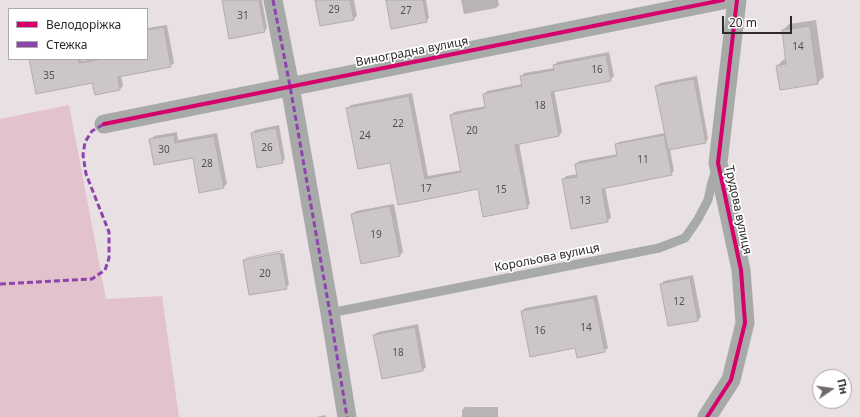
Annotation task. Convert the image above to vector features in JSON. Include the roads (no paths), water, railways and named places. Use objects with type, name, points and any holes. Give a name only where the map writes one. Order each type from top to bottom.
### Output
[{"type":"street","points":[[273,0],[290,86],[347,417]]},
{"type":"street","name":"Виноградна вулиця","points":[[104,124],[723,0]]},
{"type":"street","name":"Трудова вулиця","points":[[707,417],[731,380],[745,323],[741,270],[718,163],[737,0]]},
{"type":"lane","name":"Корольова вулиця","points":[[330,313],[659,248],[685,238],[698,219],[708,200],[718,163]]}]
